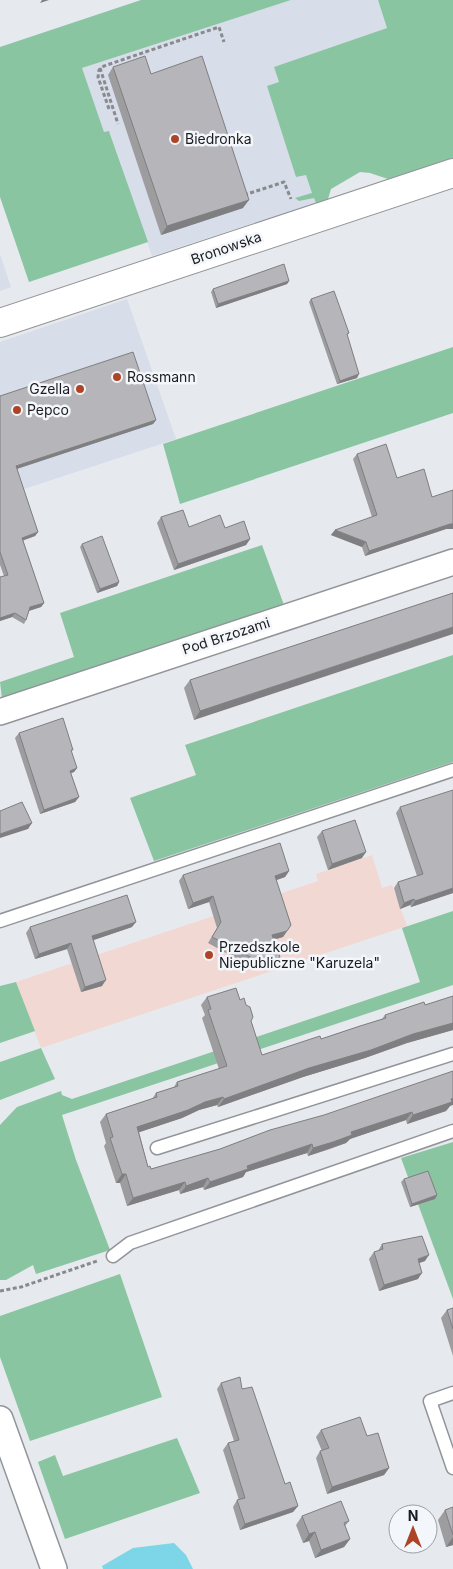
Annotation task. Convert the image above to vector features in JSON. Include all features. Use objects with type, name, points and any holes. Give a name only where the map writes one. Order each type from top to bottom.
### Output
[{"type":"street","name":"Bronowska","points":[[0,323],[453,172]]},
{"type":"street","name":"Pod Brzozami","points":[[0,712],[453,562]]},
{"type":"street","points":[[0,1419],[54,1569]]},
{"type":"lane","points":[[0,920],[453,770]]},
{"type":"lane","points":[[157,1148],[453,1054]]},
{"type":"lane","points":[[113,1256],[130,1244],[453,1131]]},
{"type":"lane","points":[[453,1393],[430,1401],[453,1468]]},
{"type":"path","points":[[100,68],[219,27],[224,42]]},
{"type":"path","points":[[100,68],[98,76],[109,109]]},
{"type":"path","points":[[100,68],[118,124]]},
{"type":"path","points":[[0,1291],[22,1287],[113,1256]]},
{"type":"shaded area","points":[[291,0],[378,0],[387,28],[274,67],[319,202],[152,256],[110,132],[104,132],[82,68]]},
{"type":"shaded area","points":[[0,254],[11,287],[0,291]]},
{"type":"shaded area","points":[[127,299],[176,439],[0,497],[0,342]]},
{"type":"shaded area","name":"Przedszkole Niepubliczne \"Karuzela\"","points":[[372,855],[382,888],[392,885],[407,926],[41,1048],[16,982],[318,881],[316,874]]},
{"type":"green space","points":[[141,0],[291,0],[82,68],[104,132],[109,131],[148,242],[29,282],[0,197],[0,47]]},
{"type":"green space","points":[[378,0],[453,0],[453,158],[388,179],[360,172],[331,189],[328,199],[316,203],[314,198],[299,201],[295,198],[312,193],[306,175],[296,177],[267,86],[279,82],[274,67],[387,28]]},
{"type":"green space","points":[[453,347],[453,413],[180,504],[163,444]]},
{"type":"green space","points":[[262,545],[284,605],[2,699],[0,682],[74,657],[60,613]]},
{"type":"green space","points":[[453,655],[453,762],[154,861],[130,798],[196,775],[185,745]]},
{"type":"green space","points":[[453,911],[453,985],[62,1115],[76,1160],[110,1250],[36,1274],[33,1265],[6,1280],[0,1280],[0,1125],[17,1107],[61,1091],[62,1095],[72,1099],[420,982],[402,928]]},
{"type":"green space","points":[[16,982],[35,1031],[0,1043],[0,986]]},
{"type":"green space","points":[[41,1048],[55,1079],[0,1100],[0,1062]]},
{"type":"green space","points":[[453,1142],[453,1299],[401,1158]]},
{"type":"green space","points":[[120,1274],[162,1397],[30,1441],[0,1357],[0,1316]]},
{"type":"green space","points":[[177,1438],[200,1493],[65,1539],[38,1462],[55,1455],[63,1476]]},
{"type":"water","points":[[174,1543],[186,1555],[193,1569],[103,1569],[102,1566],[133,1548]]},
{"type":"building","name":"Biedronka","points":[[145,56],[151,74],[202,56],[249,200],[167,226],[113,67]]},
{"type":"building","points":[[284,264],[289,281],[218,304],[213,289]]},
{"type":"building","points":[[334,291],[349,333],[347,334],[359,374],[340,381],[311,299]]},
{"type":"building","points":[[133,352],[156,420],[16,466],[38,532],[22,538],[44,603],[30,607],[26,620],[15,613],[0,618],[0,577],[8,575],[0,552],[0,396]]},
{"type":"building","points":[[386,444],[397,478],[424,469],[432,497],[453,490],[453,524],[369,551],[366,542],[335,530],[377,515],[357,454]]},
{"type":"building","points":[[183,510],[189,527],[220,515],[225,528],[244,521],[250,539],[178,564],[161,517]]},
{"type":"building","points":[[102,536],[119,582],[100,589],[82,544]]},
{"type":"building","points":[[453,593],[453,627],[200,711],[190,680]]},
{"type":"building","points":[[63,718],[77,768],[70,771],[79,797],[44,810],[19,733]]},
{"type":"building","points":[[453,790],[453,888],[404,903],[398,882],[423,874],[400,807]]},
{"type":"building","points":[[22,802],[32,823],[0,834],[0,811]]},
{"type":"building","points":[[355,820],[366,852],[332,864],[322,831]]},
{"type":"building","points":[[280,843],[289,871],[275,876],[291,925],[287,931],[272,935],[280,957],[262,963],[212,937],[221,922],[213,896],[193,903],[183,875]]},
{"type":"building","points":[[127,895],[136,922],[92,936],[106,980],[85,987],[71,943],[39,954],[30,927]]},
{"type":"building","points":[[236,988],[240,1000],[244,998],[246,1005],[250,1007],[253,1017],[251,1021],[262,1055],[320,1036],[321,1039],[386,1018],[385,1015],[424,1002],[425,1005],[453,996],[453,1023],[309,1068],[224,1099],[223,1097],[205,1102],[188,1110],[137,1127],[148,1167],[150,1166],[151,1169],[220,1149],[270,1130],[324,1115],[453,1071],[452,1102],[413,1115],[412,1112],[351,1132],[352,1135],[313,1148],[312,1144],[247,1166],[248,1169],[210,1182],[208,1178],[186,1186],[185,1182],[133,1198],[126,1174],[122,1174],[110,1138],[113,1137],[106,1114],[157,1097],[156,1093],[178,1086],[177,1082],[227,1066],[208,1010],[211,1009],[207,997]]},
{"type":"building","points":[[428,1171],[437,1195],[412,1204],[404,1179]]},
{"type":"building","points":[[422,1236],[429,1255],[418,1259],[422,1273],[384,1285],[374,1252],[383,1249],[382,1244]]},
{"type":"building","points":[[453,1308],[453,1329],[447,1310]]},
{"type":"building","points":[[240,1377],[242,1389],[252,1387],[285,1484],[290,1482],[298,1506],[245,1524],[237,1500],[245,1498],[228,1443],[239,1440],[221,1383]]},
{"type":"building","points":[[360,1417],[367,1436],[378,1433],[389,1468],[332,1487],[320,1451],[329,1448],[321,1430]]},
{"type":"building","points":[[341,1501],[349,1521],[344,1523],[350,1539],[321,1550],[315,1532],[309,1534],[302,1516]]},
{"type":"building","points":[[453,1507],[453,1535],[445,1510]]},
{"type":"place","name":"Biedronka","points":[[175,139]]},
{"type":"place","name":"Rossmann","points":[[117,377]]},
{"type":"place","name":"Gzella","points":[[80,389]]},
{"type":"place","name":"Pepco","points":[[17,410]]},
{"type":"place","name":"Przedszkole Niepubliczne \"Karuzela\"","points":[[209,955]]}]
